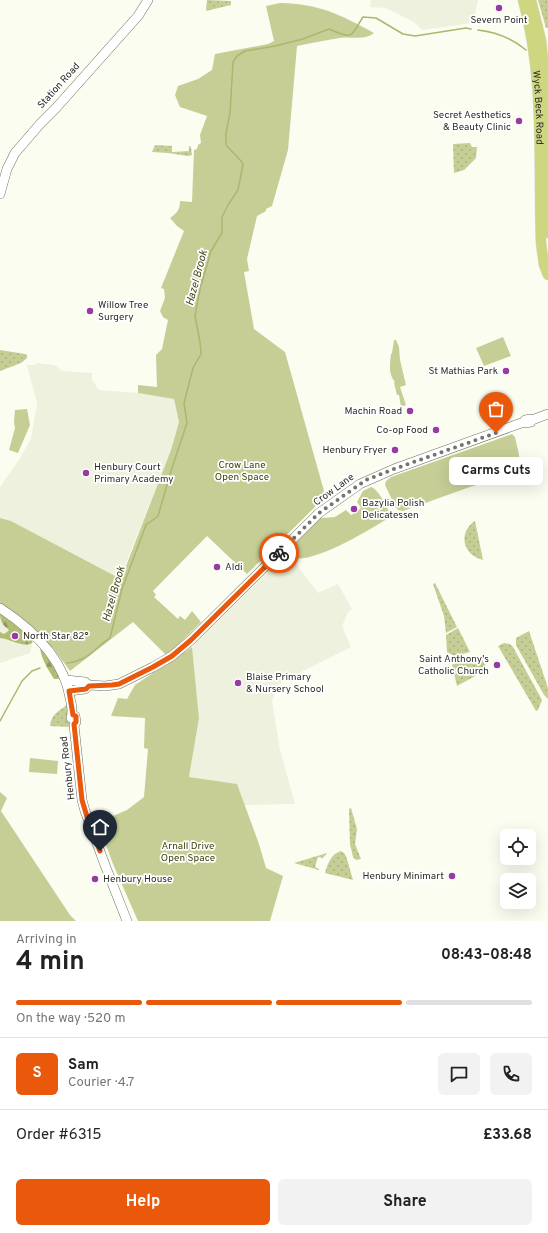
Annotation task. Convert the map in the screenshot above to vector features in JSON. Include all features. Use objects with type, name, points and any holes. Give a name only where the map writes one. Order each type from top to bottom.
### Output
[{"type":"main road","name":"Station Road","points":[[0,194],[7,169],[15,153],[138,16],[148,0]]},
{"type":"main road","name":"Wyck Beck Road","points":[[523,0],[533,41],[538,80],[540,237],[544,265],[548,276]]},
{"type":"main road","name":"Wyck Beck Road","points":[[531,0],[541,40],[545,79],[548,233]]},
{"type":"main road","name":"Crow Lane","points":[[69,691],[86,689],[89,686],[119,684],[172,656],[191,640],[319,513],[360,484],[394,469],[548,414]]},
{"type":"main road","name":"Henbury Road","points":[[0,608],[21,623],[39,641],[57,663],[66,680],[73,715],[71,717],[71,723],[74,724],[82,800],[102,858],[128,921]]},
{"type":"main road","name":"Crow Lane","points":[[66,680],[86,682],[89,686]]},
{"type":"shaded area","points":[[371,0],[478,0],[473,23],[422,30],[414,22],[386,8],[370,7]]},
{"type":"shaded area","name":"Henbury Court Primary Academy","points":[[36,363],[54,365],[63,371],[92,373],[92,380],[99,390],[138,393],[174,399],[179,422],[171,450],[120,578],[11,521],[0,518],[0,487],[19,460],[31,439],[37,403],[27,365],[35,365]]},
{"type":"shaded area","name":"Blaise Primary & Nursery School","points":[[278,562],[297,565],[318,593],[338,584],[352,609],[348,612],[342,626],[351,647],[283,681],[278,685],[272,701],[280,750],[295,804],[244,805],[236,784],[189,777],[199,718],[192,647]]},
{"type":"shaded area","name":"North Star 82°","points":[[0,613],[33,640],[30,653],[0,663]]},
{"type":"green space","points":[[207,0],[231,1],[231,5],[206,11]]},
{"type":"green space","points":[[538,0],[548,0],[548,28],[546,28]]},
{"type":"green space","name":"Crow Lane Open Space","points":[[280,3],[307,5],[329,11],[374,33],[362,38],[340,38],[297,46],[288,150],[272,206],[257,216],[247,259],[249,271],[244,272],[254,329],[285,352],[324,491],[315,507],[247,574],[207,536],[153,591],[156,595],[154,597],[178,619],[180,616],[185,620],[192,611],[201,622],[166,655],[133,622],[70,671],[53,648],[33,629],[0,606],[0,518],[11,521],[121,579],[171,450],[179,422],[174,399],[138,393],[138,385],[157,387],[156,355],[162,349],[168,320],[163,317],[160,311],[165,298],[164,289],[161,288],[184,231],[170,218],[178,211],[180,201],[192,202],[194,150],[197,149],[198,145],[201,143],[200,135],[207,116],[180,107],[175,95],[178,86],[198,79],[212,70],[215,54],[268,44],[274,41],[266,6]]},
{"type":"green space","points":[[470,143],[472,147],[477,147],[476,158],[464,170],[454,173],[453,144]]},
{"type":"green space","points":[[155,145],[172,146],[172,152],[189,151],[189,146],[191,147],[192,155],[188,156],[152,152]]},
{"type":"green space","points":[[503,337],[511,356],[484,366],[476,348]]},
{"type":"green space","points":[[394,340],[396,340],[399,347],[400,360],[406,385],[400,387],[406,405],[401,407],[399,395],[397,395],[395,382],[391,376],[390,369]]},
{"type":"green space","points":[[0,350],[25,354],[27,355],[27,358],[21,363],[0,371]]},
{"type":"green space","points":[[27,409],[30,425],[18,453],[9,450],[15,428],[15,410]]},
{"type":"green space","points":[[512,434],[515,437],[519,456],[519,465],[515,473],[467,488],[403,511],[398,510],[395,506],[385,485],[386,481],[391,477]]},
{"type":"green space","points":[[371,487],[379,494],[387,507],[389,516],[387,519],[339,546],[324,552],[298,559],[289,557],[288,553],[292,545],[321,517],[335,517],[346,510],[351,515],[361,508],[357,502],[363,491]]},
{"type":"green space","points":[[475,521],[483,560],[470,553],[465,543],[466,531]]},
{"type":"green space","points":[[435,583],[457,627],[446,633],[444,616],[433,584]]},
{"type":"green space","points":[[0,613],[25,632],[33,640],[32,643],[20,644],[0,638],[0,632],[4,634],[9,630],[2,622]]},
{"type":"green space","points":[[458,628],[470,652],[454,656],[447,652],[446,635]]},
{"type":"green space","points":[[529,631],[548,688],[548,699],[544,695],[516,645],[516,638]]},
{"type":"green space","points":[[504,643],[510,644],[513,647],[542,700],[538,710],[536,711],[498,646]]},
{"type":"green space","points":[[40,647],[54,664],[52,664],[52,666],[55,666],[59,679],[54,679],[49,671],[43,660]]},
{"type":"green space","name":"Arnall Drive Open Space","points":[[192,647],[199,718],[189,777],[237,784],[259,844],[266,868],[283,876],[270,921],[138,921],[113,864],[99,826],[106,819],[127,810],[144,797],[148,749],[144,748],[145,718],[111,716],[118,698],[127,699],[135,685]]},
{"type":"green space","points":[[480,656],[488,669],[457,686],[452,665],[456,661]]},
{"type":"green space","points":[[67,705],[70,727],[50,726],[53,716]]},
{"type":"green space","points":[[30,758],[58,761],[57,774],[29,772]]},
{"type":"green space","points":[[0,792],[7,798],[1,811],[70,915],[76,921],[0,921]]},
{"type":"green space","points":[[351,808],[357,829],[355,844],[361,859],[356,860],[353,857],[350,844],[349,809]]},
{"type":"green space","points":[[341,851],[346,856],[353,880],[325,873],[332,857]]},
{"type":"green space","points":[[327,853],[323,858],[318,857],[315,867],[319,870],[294,863]]},
{"type":"waterway","name":"Hazel Brook","points":[[67,663],[75,662],[86,657],[110,638],[122,589],[146,525],[158,516],[187,423],[184,403],[193,368],[201,354],[195,316],[200,289],[211,251],[222,233],[222,217],[238,190],[243,164],[226,145],[226,133],[230,113],[233,62],[237,56],[245,51],[303,39],[329,29],[343,35],[350,35],[356,29],[363,17],[376,18],[403,34],[415,36],[466,28],[471,29]]},
{"type":"waterway","points":[[478,30],[491,32],[504,37],[526,50]]},
{"type":"waterway","name":"Hazel Brook","points":[[0,721],[22,681],[32,671],[40,668]]},
{"type":"way so far","points":[[279,553],[319,513],[366,480],[496,433]]},
{"type":"place","name":"Severn Point","points":[[499,8]]},
{"type":"place","name":"Secret Aesthetics & Beauty Clinic","points":[[519,121]]},
{"type":"place","name":"Willow Tree Surgery","points":[[90,311]]},
{"type":"place","name":"St Mathias Park","points":[[506,371]]},
{"type":"place","name":"Machin Road","points":[[410,411]]},
{"type":"place","name":"Co-op Food","points":[[436,430]]},
{"type":"place","name":"Carms Cuts","points":[[496,433]]},
{"type":"place","name":"Henbury Fryer","points":[[395,450]]},
{"type":"place","name":"Henbury Court Primary Academy","points":[[86,473]]},
{"type":"place","name":"Bazylia Polish Delicatessen","points":[[354,509]]},
{"type":"place","name":"Aldi","points":[[217,567]]},
{"type":"place","name":"North Star 82°","points":[[15,636]]},
{"type":"place","name":"Saint Anthony's Catholic Church","points":[[497,665]]},
{"type":"place","name":"Blaise Primary & Nursery School","points":[[238,683]]},
{"type":"place","name":"Henbury Minimart","points":[[452,876]]},
{"type":"place","name":"Henbury House","points":[[95,879]]},
{"type":"route","points":[[100,851],[82,800],[74,724],[76,722],[76,716],[73,715],[69,691],[86,689],[89,686],[119,684],[166,660],[191,640],[279,553]]}]
